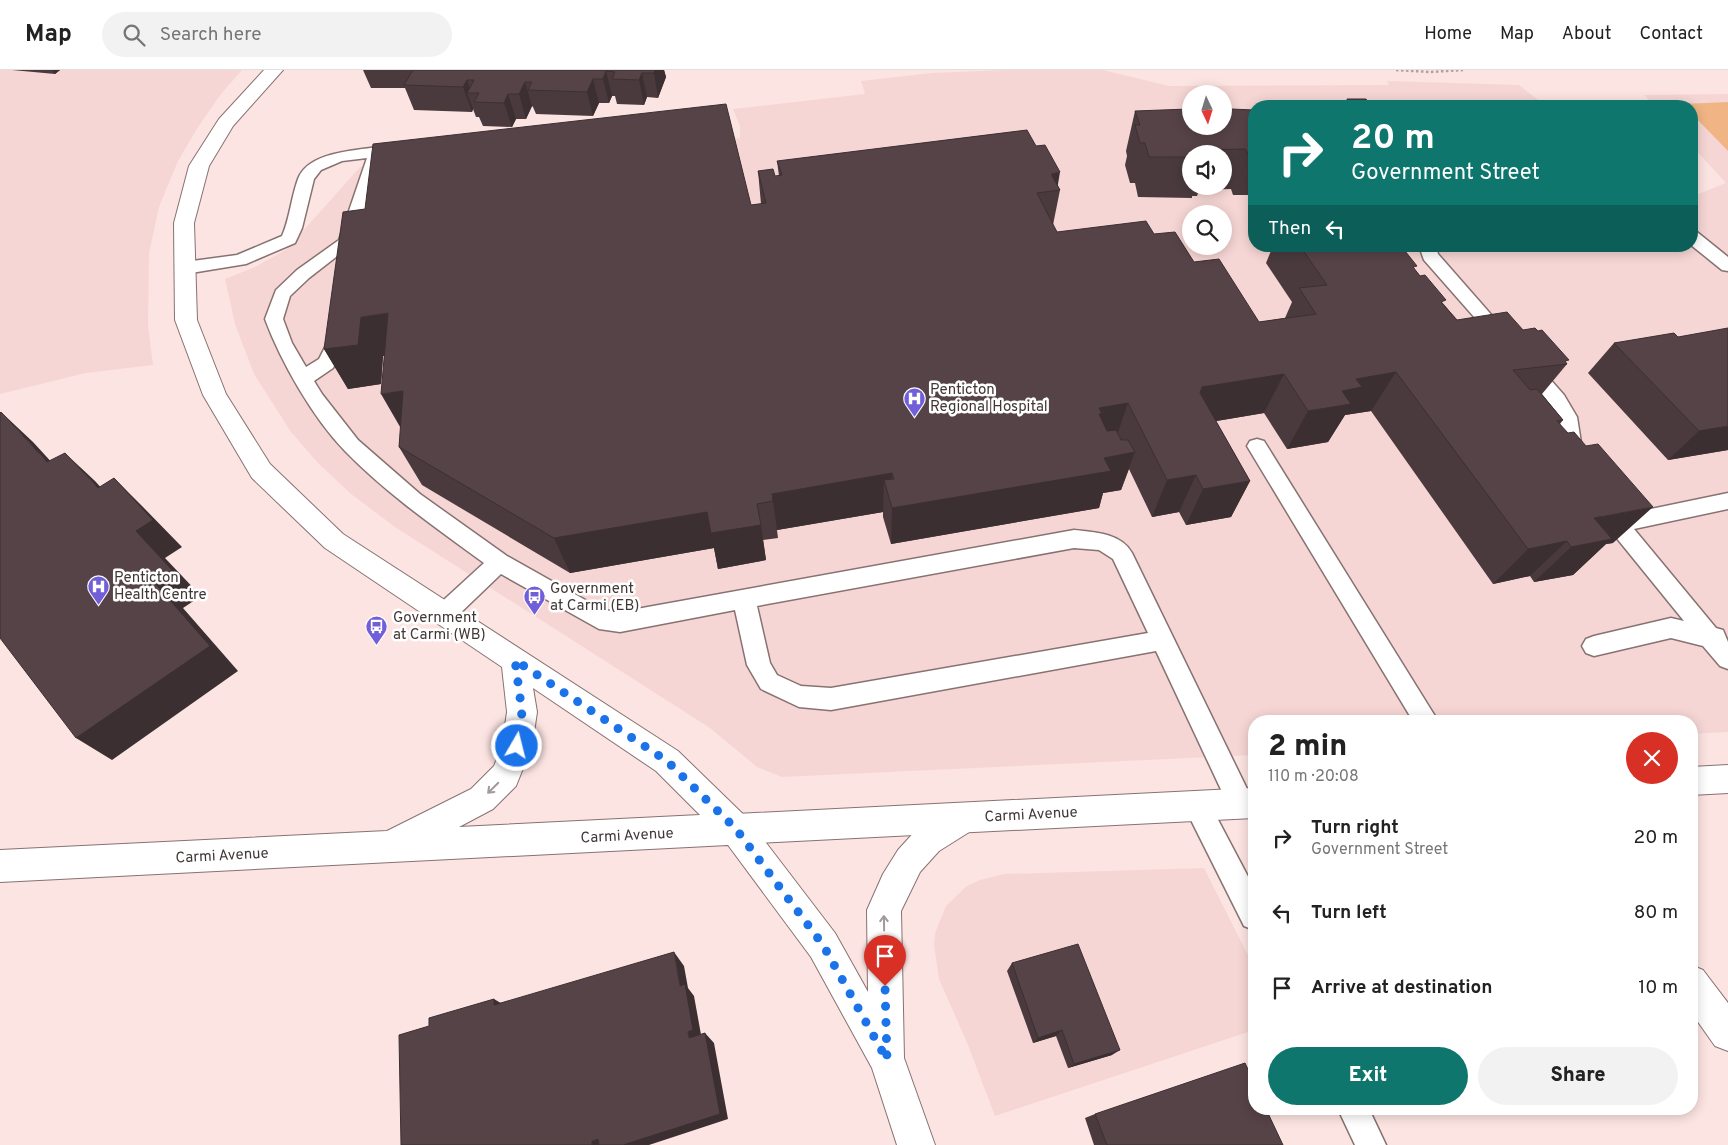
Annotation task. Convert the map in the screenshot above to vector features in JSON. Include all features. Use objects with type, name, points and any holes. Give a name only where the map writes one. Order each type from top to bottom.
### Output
[{"type":"street","points":[[274,70],[225,123],[199,166],[184,223],[186,320],[215,395],[261,471],[334,541],[667,761],[736,829],[823,945],[887,1060],[916,1145]]},
{"type":"street","points":[[389,847],[482,799],[505,776],[517,746],[522,712],[515,660]]},
{"type":"street","points":[[1698,781],[1728,779]]},
{"type":"street","name":"Carmi Avenue","points":[[0,866],[1247,803]]},
{"type":"street","points":[[887,1060],[884,910],[909,861],[928,840],[963,818]]},
{"type":"street","points":[[1698,992],[1728,1033]]},
{"type":"lane","points":[[185,268],[240,260],[288,239],[294,228],[306,178],[315,167],[339,157],[377,152],[346,242],[346,261]]},
{"type":"lane","points":[[346,242],[303,274],[282,294],[274,319],[283,343],[314,399],[351,444],[412,500],[500,562],[600,619],[620,622],[1074,538],[1103,542],[1121,553],[1162,640],[1247,803]]},
{"type":"lane","points":[[1698,242],[1728,266]]},
{"type":"lane","points":[[1429,252],[1430,256],[1557,400],[1567,417],[1575,472],[1618,524],[1719,636],[1728,659]]},
{"type":"lane","points":[[303,379],[326,363],[344,326],[344,316]]},
{"type":"lane","points":[[1257,446],[1422,715]]},
{"type":"lane","points":[[1618,524],[1728,501]]},
{"type":"lane","points":[[444,614],[500,562]]},
{"type":"lane","points":[[744,598],[759,665],[770,682],[799,696],[831,699],[1162,640]]},
{"type":"lane","points":[[1594,646],[1671,628],[1719,636]]},
{"type":"lane","points":[[1197,806],[1248,904]]},
{"type":"lane","points":[[1356,1115],[1372,1145]]},
{"type":"path","points":[[1396,70],[1430,72],[1464,70]]},
{"type":"shaded area","points":[[0,70],[242,70],[221,94],[198,127],[178,161],[159,207],[149,253],[148,325],[153,365],[86,373],[0,394]]},
{"type":"shaded area","name":"Penticton Regional Hospital","points":[[1004,70],[1103,70],[1169,86],[1182,86],[1182,135],[1232,135],[1232,86],[1389,85],[1387,81],[1519,85],[1538,100],[1248,100],[1248,252],[1698,252],[1698,194],[1726,183],[1698,153],[1698,100],[1649,100],[1644,95],[1728,94],[1728,732],[1698,734],[1698,715],[1248,715],[1248,755],[782,777],[757,767],[710,728],[395,527],[351,494],[318,463],[291,432],[254,374],[235,324],[225,279],[255,267],[287,249],[360,167],[485,169],[740,138],[740,126],[733,109],[865,94],[861,81],[932,73]]},
{"type":"shaded area","points":[[1728,102],[1728,151],[1698,120],[1698,103]]},
{"type":"shaded area","points":[[1204,868],[1248,955],[1248,1032],[995,1116],[968,1045],[939,979],[934,945],[935,933],[946,906],[967,886],[980,880],[1004,874]]},
{"type":"building","points":[[413,70],[655,70],[654,73],[642,73],[639,80],[612,79],[615,72],[606,71],[603,79],[593,79],[587,92],[528,90],[532,82],[525,82],[519,94],[508,94],[504,103],[474,102],[479,93],[467,93],[474,80],[467,80],[463,87],[404,85]]},
{"type":"building","points":[[1347,99],[1367,100],[1348,100]]},
{"type":"building","points":[[726,104],[751,205],[766,203],[758,171],[773,169],[775,176],[782,175],[777,161],[1027,130],[1036,146],[1045,145],[1060,172],[1051,174],[1060,190],[1037,193],[1057,232],[1146,221],[1154,234],[1175,232],[1182,243],[1182,255],[1190,255],[1194,262],[1219,259],[1259,322],[1316,314],[1299,288],[1327,285],[1304,252],[1406,252],[1417,266],[1413,267],[1420,276],[1425,275],[1446,300],[1441,302],[1457,320],[1507,312],[1523,330],[1535,328],[1538,331],[1542,330],[1569,360],[1565,361],[1567,364],[1513,370],[1530,390],[1537,389],[1563,420],[1557,421],[1568,433],[1574,432],[1586,446],[1598,444],[1653,507],[1594,518],[1612,539],[1571,547],[1567,541],[1528,549],[1396,372],[1356,379],[1362,387],[1342,391],[1351,404],[1308,411],[1284,374],[1202,387],[1200,393],[1250,481],[1203,489],[1196,475],[1167,480],[1128,403],[1099,408],[1102,414],[1099,414],[1107,431],[1116,430],[1121,440],[1128,440],[1135,452],[1104,458],[1111,471],[892,508],[884,480],[894,479],[892,473],[772,494],[773,501],[757,504],[761,525],[711,533],[707,512],[554,538],[399,447],[403,391],[381,394],[388,313],[361,317],[358,345],[324,349],[343,212],[365,209],[373,144]]},
{"type":"building","points":[[1182,109],[1182,135],[1232,135],[1232,109],[1248,110],[1248,154],[1245,149],[1232,149],[1232,145],[1182,145],[1182,157],[1149,157],[1145,143],[1140,143],[1135,125],[1140,125],[1135,111]]},
{"type":"building","points":[[1728,328],[1728,426],[1699,431],[1614,343],[1674,333],[1678,337]]},
{"type":"building","name":"Penticton Health Centre","points":[[1,412],[47,462],[65,453],[98,488],[114,478],[153,520],[136,531],[172,570],[154,582],[210,646],[76,738],[0,638]]},
{"type":"building","points":[[1078,944],[1120,1050],[1074,1064],[1062,1030],[1038,1038],[1012,963]]},
{"type":"building","points":[[674,952],[680,986],[685,984],[693,1030],[688,1032],[689,1038],[705,1033],[720,1114],[623,1145],[599,1145],[598,1139],[592,1141],[592,1145],[401,1145],[399,1035],[429,1026],[429,1018],[494,999],[494,1005]]},
{"type":"building","points":[[1245,1063],[1248,1069],[1248,1115],[1269,1115],[1283,1145],[1107,1145],[1095,1114]]},
{"type":"place","name":"Penticton Regional Hospital","points":[[914,417]]},
{"type":"place","name":"Penticton Health Centre","points":[[98,605]]},
{"type":"place","name":"Government at Carmi (EB)","points":[[534,616]]},
{"type":"place","name":"Government at Carmi (WB)","points":[[377,645]]},
{"type":"route","points":[[517,746],[522,712],[515,660],[667,761],[736,829],[823,945],[887,1060],[885,986]]}]
